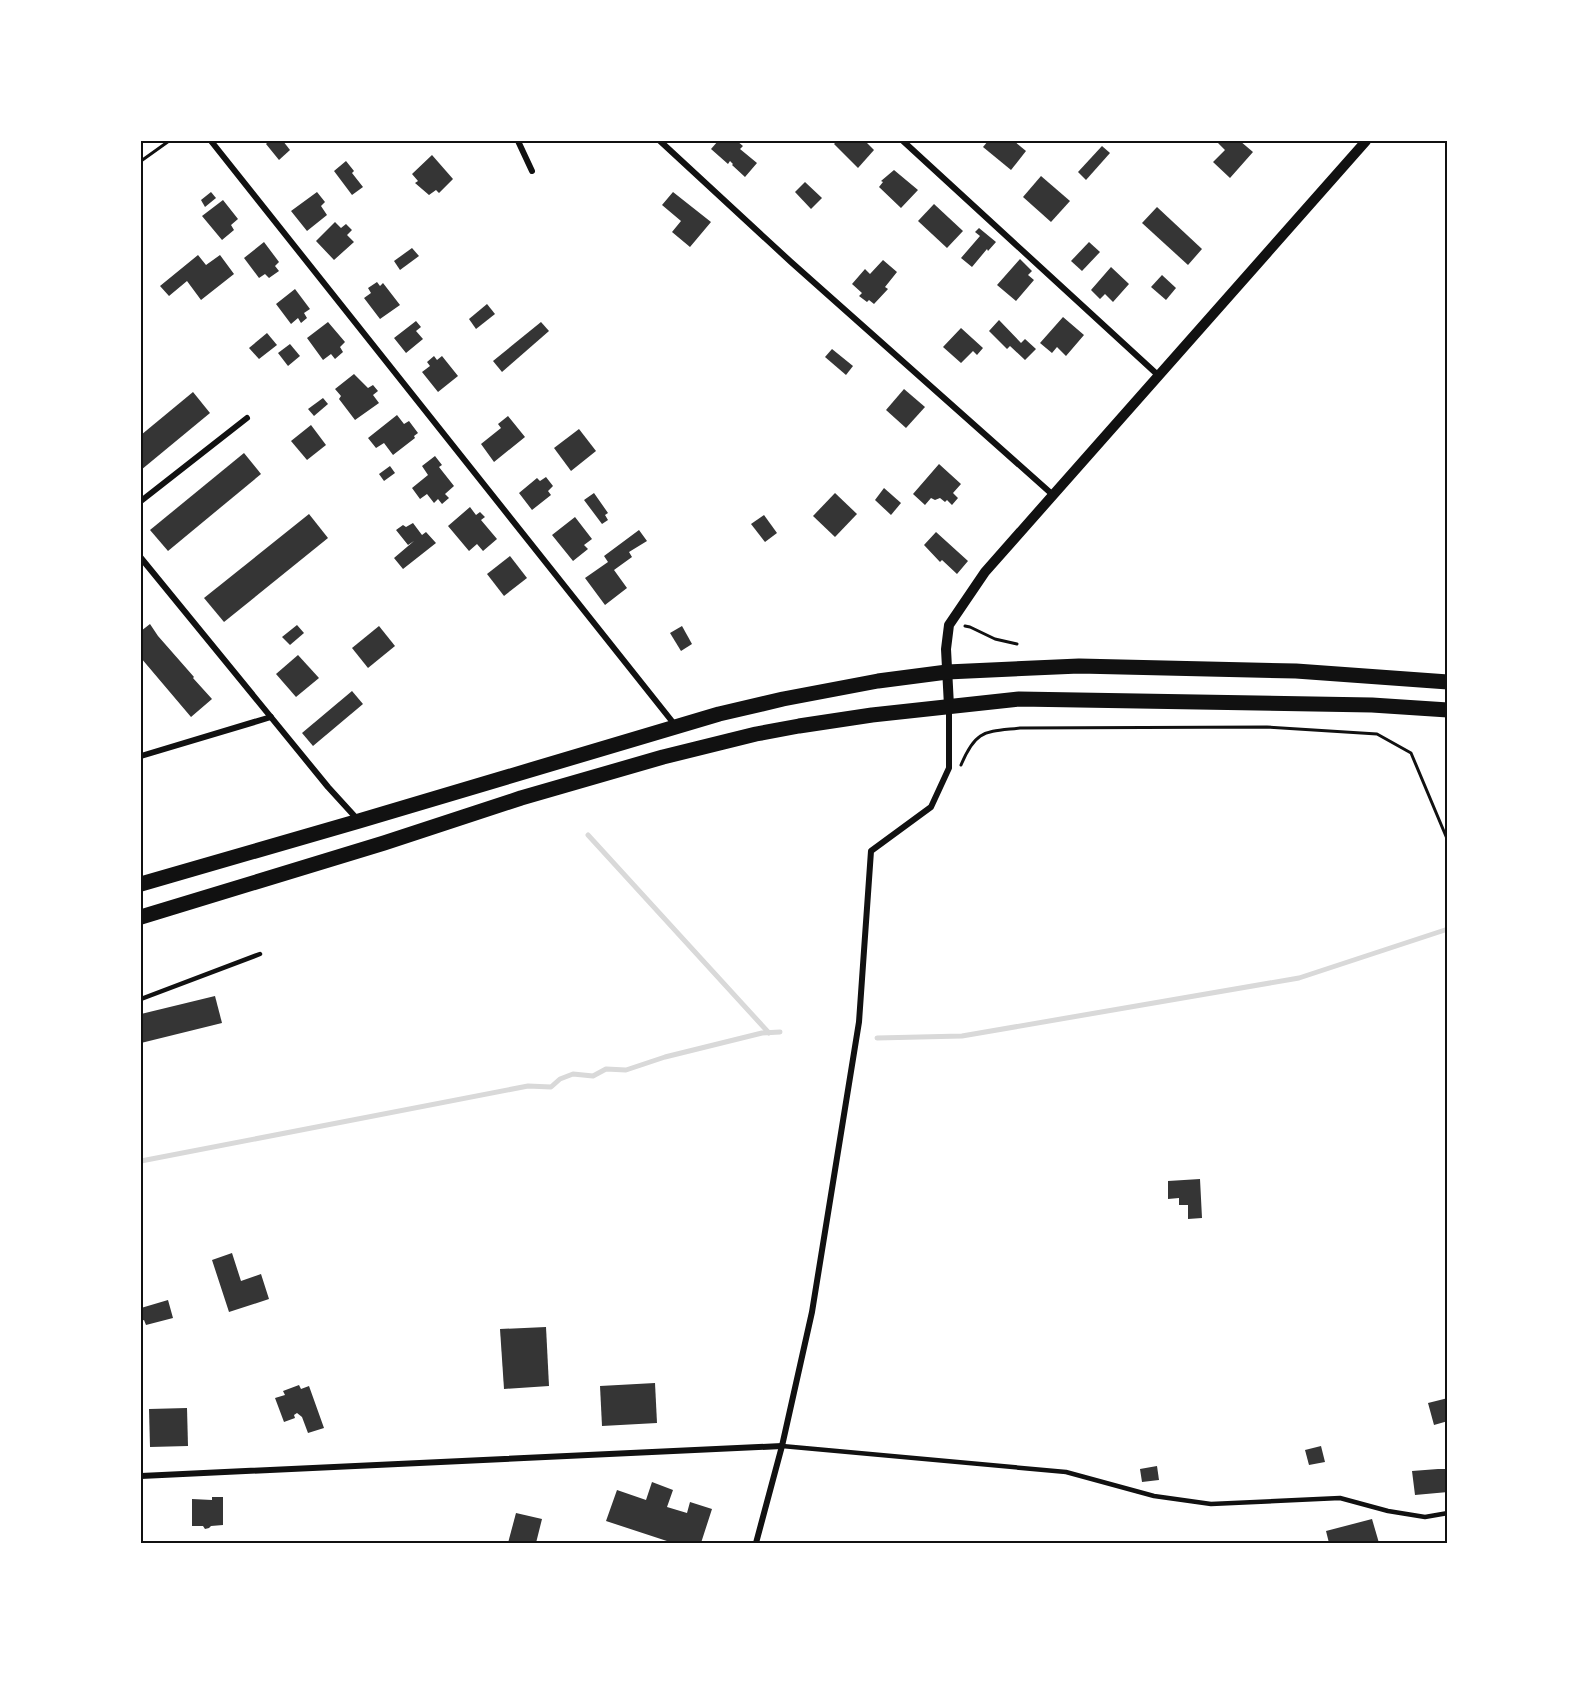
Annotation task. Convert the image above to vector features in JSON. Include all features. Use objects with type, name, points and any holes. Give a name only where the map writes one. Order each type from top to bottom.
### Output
[{"type":"main road","points":[[141,884],[668,728],[783,699],[878,681],[947,672],[1079,666],[1296,671],[1448,682]]},
{"type":"main road","points":[[141,917],[384,843],[521,798],[663,757],[756,734],[872,715],[1019,699],[1338,704],[1448,710]]},
{"type":"street","points":[[211,141],[668,728]]},
{"type":"street","points":[[518,141],[532,171]]},
{"type":"street","points":[[660,141],[782,254],[1053,495]]},
{"type":"street","points":[[903,141],[1159,376]]},
{"type":"street","points":[[756,1543],[782,1446],[812,1312],[859,1022],[871,851],[931,807],[949,768],[946,649],[949,625],[985,572],[1366,141]]},
{"type":"street","points":[[141,501],[247,418]]},
{"type":"street","points":[[141,558],[328,787],[359,821]]},
{"type":"street","points":[[141,756],[271,717]]},
{"type":"street","points":[[141,1476],[782,1446]]},
{"type":"lane","points":[[141,999],[260,954]]},
{"type":"lane","points":[[782,1446],[1066,1472],[1154,1496],[1210,1503],[1340,1498],[1425,1518],[1448,1513]]},
{"type":"path","points":[[141,161],[169,141]]},
{"type":"path","points":[[949,625],[970,627],[994,639],[1017,644]]},
{"type":"path","points":[[949,768],[961,766],[968,748],[984,732],[1020,728],[1267,727],[1377,734],[1411,753],[1448,841]]},
{"type":"building","points":[[269,141],[283,141],[290,150],[279,160],[266,144]]},
{"type":"building","points":[[718,141],[737,141],[743,146],[740,149],[757,163],[745,177],[730,161],[728,164],[711,149]]},
{"type":"building","points":[[837,141],[865,141],[874,150],[858,168],[834,144]]},
{"type":"building","points":[[988,141],[1014,141],[1026,151],[1011,170],[983,147]]},
{"type":"building","points":[[1219,141],[1240,141],[1253,152],[1230,178],[1213,162],[1225,150],[1218,143]]},
{"type":"building","points":[[1102,146],[1110,153],[1086,180],[1078,172]]},
{"type":"building","points":[[432,155],[453,179],[439,193],[436,190],[429,195],[415,183],[418,181],[412,174]]},
{"type":"building","points":[[346,161],[363,187],[352,195],[334,171]]},
{"type":"building","points":[[894,170],[918,190],[901,208],[879,187],[883,182],[881,181]]},
{"type":"building","points":[[1041,176],[1070,201],[1051,222],[1023,197]]},
{"type":"building","points":[[805,182],[822,198],[811,209],[795,192]]},
{"type":"building","points":[[211,192],[216,198],[205,207],[201,200]]},
{"type":"building","points":[[317,192],[325,202],[321,206],[327,215],[307,231],[291,211]]},
{"type":"building","points":[[673,192],[711,222],[690,247],[672,232],[681,221],[662,205]]},
{"type":"building","points":[[223,200],[238,219],[231,225],[234,230],[222,240],[202,216]]},
{"type":"building","points":[[934,204],[963,231],[947,248],[918,221]]},
{"type":"building","points":[[1157,207],[1202,249],[1188,265],[1142,223]]},
{"type":"building","points":[[335,222],[341,228],[346,224],[352,230],[347,235],[354,242],[334,260],[316,241]]},
{"type":"building","points":[[979,228],[996,242],[972,267],[961,258],[980,236],[975,232]]},
{"type":"building","points":[[264,242],[279,262],[275,266],[279,271],[269,278],[265,274],[259,278],[244,258]]},
{"type":"building","points":[[1089,242],[1100,252],[1082,271],[1071,261]]},
{"type":"building","points":[[412,248],[419,256],[400,270],[394,261]]},
{"type":"building","points":[[198,255],[206,265],[220,255],[234,274],[201,300],[187,281],[169,296],[160,286]]},
{"type":"building","points":[[1020,259],[1032,271],[1028,275],[1034,280],[1016,301],[997,285]]},
{"type":"building","points":[[883,260],[897,272],[885,287],[888,289],[874,304],[869,300],[867,302],[859,296],[862,293],[852,284],[865,269],[870,274]]},
{"type":"building","points":[[1111,267],[1129,284],[1113,302],[1105,294],[1100,299],[1091,290]]},
{"type":"building","points":[[1162,275],[1176,288],[1166,300],[1151,287]]},
{"type":"building","points":[[377,282],[380,286],[383,283],[400,305],[380,319],[364,298],[371,293],[368,288]]},
{"type":"building","points":[[295,289],[310,309],[304,313],[307,318],[301,323],[298,318],[291,324],[276,304]]},
{"type":"building","points":[[487,304],[495,314],[476,329],[469,319]]},
{"type":"building","points":[[1063,317],[1084,335],[1066,356],[1057,347],[1052,353],[1040,343]]},
{"type":"building","points":[[999,320],[1021,343],[1025,339],[1036,349],[1025,360],[1010,346],[1007,349],[989,331]]},
{"type":"building","points":[[416,321],[421,327],[416,331],[423,339],[406,353],[394,338]]},
{"type":"building","points":[[328,322],[345,342],[340,347],[343,352],[335,359],[331,354],[323,360],[307,338]]},
{"type":"building","points":[[541,322],[549,331],[502,372],[493,361]]},
{"type":"building","points":[[961,328],[983,348],[977,355],[973,351],[961,363],[943,347]]},
{"type":"building","points":[[267,333],[277,345],[259,359],[249,348]]},
{"type":"building","points":[[290,344],[300,356],[288,366],[278,353]]},
{"type":"building","points":[[832,349],[853,366],[846,375],[825,357]]},
{"type":"building","points":[[434,356],[437,360],[442,356],[458,376],[438,392],[422,372],[430,366],[427,362]]},
{"type":"building","points":[[354,374],[368,388],[373,385],[378,391],[373,395],[379,403],[355,420],[339,399],[341,396],[335,389]]},
{"type":"building","points":[[904,389],[925,407],[906,428],[886,410]]},
{"type":"building","points":[[193,392],[210,413],[141,470],[141,435]]},
{"type":"building","points":[[323,398],[328,404],[314,416],[308,409]]},
{"type":"building","points":[[397,415],[404,424],[409,421],[418,433],[393,455],[384,443],[376,448],[368,438]]},
{"type":"building","points":[[508,416],[525,437],[494,462],[481,444],[501,428],[498,424]]},
{"type":"building","points":[[311,425],[326,445],[307,460],[291,441]]},
{"type":"building","points":[[579,429],[596,451],[571,471],[554,448]]},
{"type":"building","points":[[244,453],[261,474],[168,551],[150,530]]},
{"type":"building","points":[[435,456],[442,465],[439,467],[454,486],[445,494],[449,498],[442,504],[438,499],[434,503],[427,494],[420,499],[412,488],[428,475],[422,466]]},
{"type":"building","points":[[939,464],[961,484],[953,493],[958,498],[952,505],[947,500],[945,502],[940,498],[935,500],[931,498],[925,505],[913,494]]},
{"type":"building","points":[[390,466],[395,473],[384,481],[379,474]]},
{"type":"building","points":[[546,477],[553,486],[548,491],[551,495],[532,510],[519,493],[537,478],[540,481]]},
{"type":"building","points":[[884,488],[901,503],[891,515],[875,500]]},
{"type":"building","points":[[594,493],[608,513],[605,515],[608,520],[602,524],[584,500]]},
{"type":"building","points":[[835,493],[857,514],[835,537],[813,516]]},
{"type":"building","points":[[470,507],[476,515],[480,512],[485,517],[481,520],[497,539],[483,551],[477,544],[469,551],[448,526]]},
{"type":"building","points":[[309,514],[328,538],[224,622],[204,598]]},
{"type":"building","points":[[764,515],[777,533],[765,542],[751,524]]},
{"type":"building","points":[[575,517],[592,539],[584,545],[588,549],[573,561],[552,535]]},
{"type":"building","points":[[413,523],[422,535],[426,532],[436,543],[403,569],[394,558],[414,541],[408,545],[396,530],[403,525],[406,527]]},
{"type":"building","points":[[639,530],[647,541],[629,552],[632,557],[614,570],[627,588],[605,605],[585,578],[608,562],[604,556]]},
{"type":"building","points":[[936,532],[968,561],[957,574],[942,560],[940,562],[924,545]]},
{"type":"building","points":[[510,556],[527,578],[504,596],[487,574]]},
{"type":"building","points":[[150,624],[212,699],[191,717],[141,658],[141,631]]},
{"type":"building","points":[[297,625],[304,633],[290,645],[282,637]]},
{"type":"building","points":[[379,626],[395,646],[368,668],[352,648]]},
{"type":"building","points":[[682,626],[692,644],[681,651],[670,633]]},
{"type":"building","points":[[298,655],[319,678],[296,697],[276,674]]},
{"type":"building","points":[[352,691],[363,704],[313,746],[302,733]]},
{"type":"building","points":[[215,996],[222,1023],[141,1043],[141,1014]]},
{"type":"building","points":[[1200,1179],[1202,1218],[1188,1219],[1188,1205],[1179,1205],[1179,1198],[1168,1199],[1168,1181]]},
{"type":"building","points":[[232,1253],[241,1281],[261,1274],[269,1299],[229,1312],[212,1260]]},
{"type":"building","points":[[168,1300],[173,1318],[146,1325],[144,1320],[141,1321],[141,1308]]},
{"type":"building","points":[[546,1327],[549,1386],[504,1389],[500,1329]]},
{"type":"building","points":[[655,1383],[657,1423],[602,1426],[600,1386]]},
{"type":"building","points":[[299,1385],[301,1389],[309,1386],[324,1428],[308,1433],[302,1417],[297,1413],[294,1415],[295,1418],[284,1422],[275,1398],[285,1395],[283,1391]]},
{"type":"building","points":[[1448,1398],[1448,1421],[1434,1425],[1428,1403]]},
{"type":"building","points":[[187,1408],[188,1446],[150,1447],[149,1409]]},
{"type":"building","points":[[1321,1446],[1325,1462],[1309,1465],[1305,1450]]},
{"type":"building","points":[[1157,1466],[1159,1480],[1142,1482],[1140,1469]]},
{"type":"building","points":[[1447,1469],[1448,1492],[1415,1495],[1412,1471]]},
{"type":"building","points":[[652,1482],[673,1490],[667,1507],[687,1513],[690,1502],[712,1509],[701,1543],[673,1543],[606,1521],[617,1490],[646,1500]]},
{"type":"building","points":[[212,1497],[223,1497],[223,1525],[205,1529],[203,1526],[192,1526],[192,1499],[212,1500]]},
{"type":"building","points":[[516,1513],[542,1519],[536,1543],[508,1543]]},
{"type":"building","points":[[1372,1519],[1379,1543],[1329,1543],[1326,1531]]},
{"type":"waterway","points":[[588,835],[769,1033]]},
{"type":"waterway","points":[[877,1038],[962,1036],[1299,978],[1448,929]]},
{"type":"waterway","points":[[141,1161],[528,1086],[551,1087],[560,1079],[573,1074],[593,1076],[606,1069],[626,1070],[665,1057],[762,1033],[780,1032]]}]
